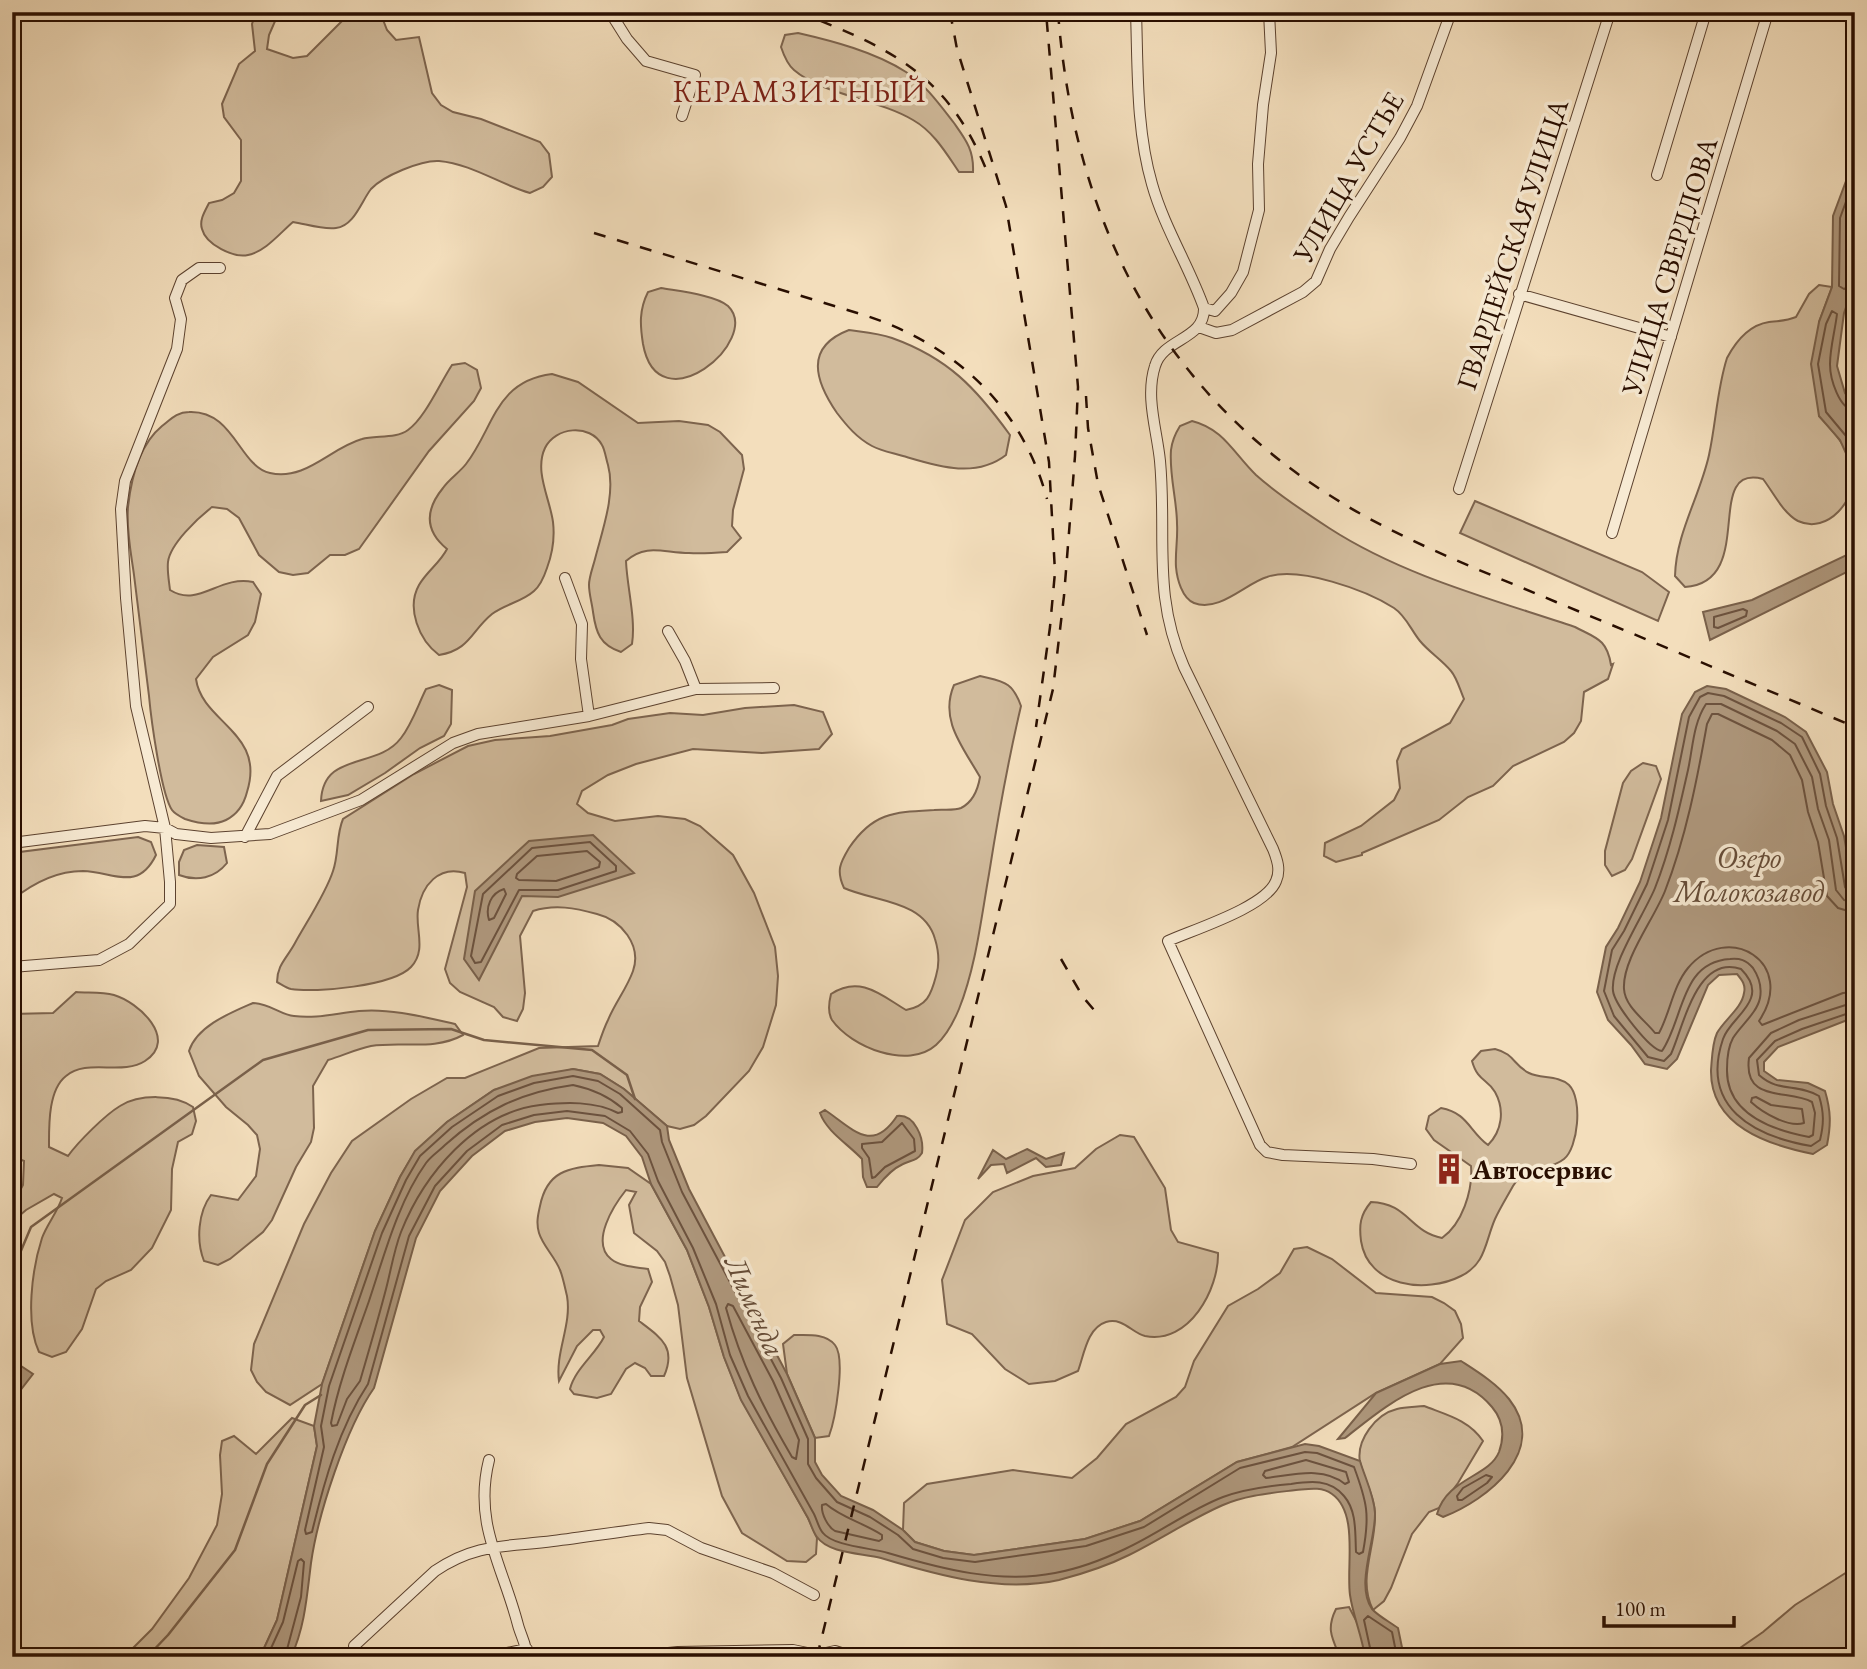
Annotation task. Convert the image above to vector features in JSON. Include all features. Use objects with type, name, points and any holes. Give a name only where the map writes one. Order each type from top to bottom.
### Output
[{"type":"street","points":[[610,12],[627,39],[646,61],[695,75],[682,116]]},
{"type":"street","points":[[1136,12],[1147,166],[1157,201],[1204,308],[1199,327],[1168,346],[1156,362],[1152,375],[1152,416],[1160,461],[1162,581],[1174,643],[1273,849],[1279,872],[1273,888],[1260,900],[1168,941],[1260,1144],[1267,1152],[1283,1156],[1373,1159],[1411,1164]]},
{"type":"street","points":[[1204,308],[1216,311],[1243,272],[1259,210],[1261,129],[1266,75],[1271,54],[1269,12]]},
{"type":"street","name":"УЛИЦА УСТЬЕ","points":[[1199,327],[1216,333],[1232,330],[1303,292],[1316,281],[1349,216],[1400,138],[1417,106],[1451,12]]},
{"type":"street","name":"ГВАРДЕЙСКАЯ УЛИЦА","points":[[1459,489],[1610,12]]},
{"type":"street","points":[[1657,175],[1706,12]]},
{"type":"street","name":"УЛИЦА СВЕРДЛОВА","points":[[1612,533],[1768,12]]},
{"type":"street","points":[[12,967],[99,960],[128,944],[170,905],[165,828],[136,706],[121,509],[125,481],[177,349],[181,319],[175,298],[182,280],[199,268],[220,268]]},
{"type":"street","points":[[1519,294],[1671,337]]},
{"type":"street","points":[[565,578],[582,624],[581,659],[589,716]]},
{"type":"street","points":[[668,631],[685,661],[696,689]]},
{"type":"street","points":[[12,843],[145,826],[165,828],[176,834],[211,838],[270,834],[361,800],[453,743],[478,734],[589,716],[696,689],[774,688]]},
{"type":"street","points":[[245,836],[277,776],[368,707]]},
{"type":"street","points":[[488,1657],[527,1653],[491,1546],[484,1511],[483,1484],[489,1460]]},
{"type":"street","points":[[354,1646],[448,1563],[491,1546],[649,1528],[662,1529],[701,1548],[773,1573],[814,1595]]},
{"type":"street","points":[[595,1657],[639,1656],[678,1651],[793,1650],[817,1655],[835,1651],[854,1657]]},
{"type":"shaded area","points":[[256,12],[279,12],[269,35],[267,49],[293,58],[307,56],[349,14],[380,12],[387,30],[396,40],[419,37],[432,93],[441,105],[453,112],[481,119],[540,142],[549,154],[552,177],[543,187],[530,193],[463,166],[431,161],[393,174],[377,184],[348,223],[342,226],[326,228],[293,222],[267,246],[254,253],[242,255],[221,249],[205,235],[201,222],[209,203],[234,193],[241,181],[241,140],[224,117],[222,104],[239,64],[255,51],[252,24]]},
{"type":"shaded area","points":[[798,33],[867,53],[894,65],[920,82],[962,135],[971,151],[973,172],[959,172],[933,137],[913,120],[820,85],[794,70],[781,47],[785,35]]},
{"type":"shaded area","points":[[1819,285],[1832,287],[1819,322],[1819,416],[1840,441],[1852,463],[1853,482],[1850,493],[1845,503],[1830,519],[1809,524],[1798,521],[1788,513],[1763,479],[1745,479],[1735,488],[1726,546],[1719,566],[1707,580],[1685,587],[1675,576],[1676,560],[1709,455],[1727,358],[1739,340],[1755,326],[1796,317],[1809,294]]},
{"type":"shaded area","points":[[661,288],[722,302],[728,306],[735,321],[732,338],[720,355],[704,369],[686,377],[668,378],[652,368],[643,344],[643,305],[648,292]]},
{"type":"shaded area","points":[[849,330],[881,335],[912,346],[959,376],[1010,435],[1006,455],[982,467],[956,468],[883,451],[862,439],[837,413],[819,377],[820,355],[825,346]]},
{"type":"shaded area","points":[[465,363],[477,370],[481,388],[474,401],[429,451],[359,549],[345,555],[330,555],[308,573],[293,575],[279,572],[259,555],[239,518],[227,509],[212,507],[192,524],[174,547],[168,562],[170,590],[180,595],[200,594],[241,581],[253,582],[261,594],[255,622],[248,635],[213,657],[196,679],[209,707],[241,741],[248,755],[251,772],[246,796],[237,812],[221,822],[200,823],[178,815],[168,801],[157,755],[128,532],[131,485],[147,443],[171,418],[185,412],[204,414],[226,429],[259,468],[270,473],[295,472],[350,443],[398,435],[408,430],[426,409],[452,365]]},
{"type":"shaded area","points":[[552,374],[578,382],[638,423],[679,421],[708,425],[720,432],[742,455],[744,469],[733,510],[732,526],[741,538],[727,552],[680,553],[656,550],[633,555],[626,561],[633,624],[632,644],[621,652],[608,646],[600,637],[596,626],[589,585],[609,500],[608,465],[603,447],[597,438],[581,431],[564,432],[550,441],[542,457],[542,475],[554,534],[551,556],[542,581],[529,595],[492,614],[464,644],[439,655],[420,632],[414,613],[415,594],[419,585],[447,549],[431,528],[433,504],[445,485],[466,464],[507,396],[533,378]]},
{"type":"shaded area","points":[[1192,421],[1221,436],[1256,475],[1282,496],[1357,545],[1417,573],[1575,627],[1599,640],[1607,650],[1611,665],[1613,664],[1608,679],[1584,692],[1581,721],[1574,733],[1564,742],[1513,766],[1493,786],[1468,797],[1439,820],[1362,855],[1336,862],[1324,856],[1325,843],[1361,826],[1394,800],[1400,788],[1397,761],[1402,749],[1450,723],[1464,699],[1451,671],[1420,641],[1398,611],[1350,587],[1314,577],[1280,574],[1259,580],[1213,604],[1194,603],[1186,597],[1176,567],[1177,515],[1171,450],[1180,426]]},
{"type":"shaded area","points":[[1475,501],[1642,572],[1669,592],[1658,621],[1460,533]]},
{"type":"shaded area","points":[[980,676],[1006,684],[1014,692],[1021,706],[970,976],[955,1018],[936,1045],[911,1055],[881,1052],[852,1039],[832,1020],[829,1010],[831,994],[851,986],[861,987],[879,993],[906,1010],[919,1006],[927,999],[932,989],[938,967],[937,948],[929,926],[910,909],[844,888],[840,877],[841,863],[858,836],[886,816],[958,809],[972,799],[980,777],[960,744],[949,710],[954,685]]},
{"type":"shaded area","points":[[439,685],[452,690],[451,724],[444,736],[420,748],[348,795],[321,801],[324,785],[331,775],[341,768],[391,748],[408,727],[426,689]]},
{"type":"shaded area","points":[[794,705],[823,712],[832,734],[819,749],[762,753],[693,749],[636,764],[608,775],[582,791],[577,804],[588,813],[615,821],[658,816],[685,819],[700,826],[733,855],[754,893],[775,947],[778,976],[776,1005],[763,1047],[749,1071],[706,1116],[694,1125],[680,1129],[667,1126],[624,1089],[600,1074],[573,1069],[494,1090],[447,1122],[415,1152],[400,1177],[375,1231],[322,1384],[290,1405],[266,1392],[251,1370],[254,1344],[304,1224],[331,1173],[352,1141],[411,1099],[447,1078],[465,1078],[539,1048],[598,1046],[633,971],[635,961],[635,952],[627,935],[606,917],[565,908],[533,911],[520,936],[525,993],[523,1009],[517,1021],[503,1017],[494,1007],[460,992],[450,983],[445,969],[467,887],[465,873],[456,871],[433,879],[423,893],[417,917],[418,954],[411,967],[402,974],[354,987],[303,990],[285,987],[277,982],[279,971],[330,880],[343,819],[414,774],[468,746],[495,740],[550,736],[670,713],[703,715],[745,708]]},
{"type":"shaded area","points":[[1643,763],[1656,766],[1661,779],[1632,859],[1625,870],[1612,876],[1605,865],[1605,851],[1623,783],[1631,771]]},
{"type":"shaded area","points":[[138,837],[151,842],[156,855],[149,866],[133,877],[83,871],[64,873],[37,883],[12,900],[12,853]]},
{"type":"shaded area","points":[[197,845],[224,847],[227,863],[217,872],[205,877],[179,875],[179,862],[184,850]]},
{"type":"shaded area","points":[[76,992],[114,995],[134,1005],[151,1022],[158,1042],[154,1052],[136,1065],[84,1068],[66,1076],[60,1082],[53,1099],[49,1147],[68,1156],[107,1116],[120,1106],[137,1099],[157,1097],[177,1100],[193,1107],[196,1121],[192,1134],[178,1142],[172,1169],[171,1210],[152,1248],[131,1270],[106,1281],[96,1289],[82,1329],[66,1352],[52,1357],[39,1352],[35,1340],[32,1295],[35,1265],[42,1238],[62,1198],[54,1194],[26,1210],[12,1222],[12,1205],[23,1185],[24,1161],[12,1156],[12,1014],[53,1013]]},
{"type":"shaded area","points":[[253,1003],[302,1017],[371,1010],[407,1014],[455,1024],[463,1035],[441,1043],[371,1046],[328,1060],[313,1086],[314,1128],[311,1142],[296,1167],[272,1220],[263,1232],[230,1259],[218,1265],[204,1261],[201,1253],[200,1227],[203,1210],[211,1195],[238,1200],[256,1176],[260,1149],[257,1135],[226,1107],[199,1076],[189,1051],[199,1034],[207,1027]]},
{"type":"shaded area","points":[[1495,1049],[1506,1054],[1529,1073],[1560,1080],[1569,1085],[1576,1101],[1577,1112],[1573,1145],[1558,1163],[1517,1180],[1497,1215],[1484,1252],[1469,1271],[1447,1282],[1432,1285],[1416,1285],[1386,1277],[1366,1256],[1361,1241],[1361,1220],[1365,1211],[1371,1202],[1383,1204],[1401,1212],[1431,1235],[1442,1238],[1449,1232],[1465,1206],[1471,1166],[1434,1140],[1426,1129],[1429,1116],[1441,1108],[1450,1110],[1463,1118],[1488,1145],[1499,1127],[1500,1106],[1495,1092],[1477,1073],[1472,1061],[1481,1051]]},
{"type":"shaded area","points":[[1120,1135],[1134,1137],[1165,1188],[1171,1230],[1178,1242],[1218,1253],[1213,1282],[1198,1311],[1188,1323],[1175,1332],[1161,1336],[1145,1336],[1122,1323],[1106,1322],[1090,1336],[1078,1371],[1055,1381],[1029,1384],[1005,1369],[972,1334],[947,1324],[942,1280],[965,1220],[993,1192],[1033,1176],[1075,1168],[1096,1149]]},
{"type":"shaded area","points":[[599,1165],[628,1168],[651,1184],[687,1250],[741,1399],[817,1538],[816,1554],[806,1562],[787,1561],[742,1533],[722,1496],[687,1378],[678,1305],[670,1276],[657,1251],[634,1233],[629,1205],[636,1192],[626,1190],[616,1205],[606,1224],[603,1243],[605,1252],[615,1262],[648,1269],[652,1282],[640,1307],[639,1321],[660,1338],[667,1350],[668,1366],[664,1376],[651,1376],[645,1368],[635,1363],[626,1369],[611,1394],[597,1398],[574,1394],[570,1389],[573,1382],[604,1337],[600,1330],[593,1330],[577,1346],[559,1381],[567,1296],[560,1270],[543,1242],[537,1222],[543,1194],[554,1178],[569,1170]]},
{"type":"shaded area","points":[[1307,1247],[1332,1259],[1376,1293],[1432,1297],[1444,1303],[1455,1311],[1463,1338],[1440,1364],[1376,1393],[1292,1447],[1237,1462],[1140,1521],[1085,1539],[974,1555],[944,1551],[915,1542],[903,1530],[904,1503],[927,1484],[1013,1470],[1072,1478],[1097,1458],[1126,1424],[1176,1397],[1185,1387],[1194,1361],[1228,1306],[1280,1273],[1294,1249]]},
{"type":"shaded area","points":[[794,1335],[827,1338],[838,1352],[840,1376],[829,1436],[815,1438],[787,1374],[783,1344]]},
{"type":"shaded area","points":[[1424,1406],[1464,1423],[1483,1441],[1458,1483],[1439,1508],[1429,1512],[1412,1534],[1391,1588],[1384,1601],[1373,1610],[1367,1575],[1375,1514],[1360,1462],[1361,1445],[1369,1429],[1382,1416],[1397,1409]]},
{"type":"shaded area","points":[[292,1418],[314,1426],[317,1446],[277,1620],[260,1657],[124,1657],[152,1629],[189,1578],[217,1525],[222,1494],[222,1441],[234,1436],[256,1454]]},
{"type":"shaded area","points":[[1855,1567],[1855,1652],[1842,1657],[1727,1657],[1795,1605]]},
{"type":"shaded area","points":[[1349,1607],[1362,1632],[1366,1657],[1340,1657],[1333,1639],[1331,1622],[1336,1609]]},
{"type":"water","points":[[1855,179],[1855,282],[1844,313],[1837,366],[1845,393],[1855,407],[1855,495],[1854,471],[1840,440],[1819,416],[1811,364],[1819,322],[1832,287],[1833,216],[1846,181]]},
{"type":"water","points":[[1855,551],[1855,568],[1710,640],[1703,612],[1752,600]]},
{"type":"water","name":"Озеро Молокозавод","points":[[1707,686],[1726,689],[1785,717],[1806,732],[1827,772],[1833,804],[1844,836],[1855,898],[1855,1017],[1778,1047],[1764,1062],[1764,1071],[1777,1080],[1808,1083],[1825,1091],[1830,1118],[1827,1145],[1813,1154],[1778,1145],[1745,1130],[1731,1119],[1720,1105],[1713,1089],[1711,1070],[1715,1037],[1743,998],[1744,985],[1737,974],[1719,975],[1708,985],[1677,1059],[1667,1069],[1645,1064],[1608,1020],[1597,992],[1606,947],[1640,882],[1661,818],[1682,714],[1695,692]]},
{"type":"water","points":[[593,835],[634,873],[558,897],[522,896],[479,980],[464,959],[475,891],[529,841]]},
{"type":"water","points":[[573,1069],[600,1074],[624,1089],[667,1126],[669,1140],[689,1189],[787,1374],[815,1438],[815,1462],[822,1475],[841,1496],[873,1510],[903,1530],[915,1542],[944,1551],[974,1555],[1085,1539],[1140,1521],[1237,1462],[1305,1444],[1319,1446],[1360,1461],[1375,1513],[1366,1575],[1367,1599],[1375,1612],[1398,1628],[1404,1657],[1365,1657],[1350,1595],[1350,1541],[1346,1514],[1332,1494],[1319,1489],[1268,1493],[1223,1505],[1113,1562],[1068,1578],[1037,1583],[992,1583],[946,1576],[881,1558],[838,1550],[822,1543],[741,1400],[687,1250],[651,1184],[642,1157],[626,1136],[603,1123],[567,1118],[535,1122],[505,1131],[472,1156],[440,1191],[416,1238],[374,1388],[353,1425],[327,1497],[315,1543],[305,1611],[296,1646],[291,1657],[260,1657],[277,1620],[317,1446],[314,1426],[322,1384],[375,1231],[400,1177],[415,1151],[447,1122],[494,1090],[532,1076]]},
{"type":"water","points":[[825,1110],[853,1130],[871,1136],[879,1134],[897,1116],[903,1116],[917,1128],[922,1153],[916,1159],[895,1168],[877,1187],[867,1187],[863,1177],[862,1159],[838,1138],[823,1120],[820,1113]]},
{"type":"water","points":[[1027,1149],[1046,1159],[1064,1153],[1061,1165],[1046,1167],[1036,1158],[1007,1173],[1004,1164],[991,1165],[978,1179],[993,1150],[1006,1159]]},
{"type":"water","points":[[12,1360],[33,1374],[12,1401]]},
{"type":"water","points":[[1461,1361],[1493,1383],[1509,1399],[1520,1418],[1522,1437],[1518,1455],[1494,1486],[1478,1499],[1443,1517],[1437,1514],[1442,1502],[1458,1485],[1494,1460],[1501,1446],[1502,1428],[1499,1417],[1474,1391],[1455,1384],[1436,1384],[1417,1390],[1379,1412],[1345,1438],[1338,1439],[1376,1393],[1440,1364]]},
{"type":"waterway","points":[[12,1272],[31,1227],[263,1060],[368,1030],[451,1029],[484,1040],[592,1050],[627,1075],[635,1099]]},
{"type":"waterway","points":[[147,1657],[168,1635],[235,1550],[267,1464],[305,1405],[321,1395]]},
{"type":"railway","points":[[798,12],[887,52],[933,86],[953,109],[986,169]]},
{"type":"railway","points":[[950,12],[957,49],[1006,206],[1049,462],[1055,572],[1036,727]]},
{"type":"railway","points":[[817,1657],[1053,689],[1064,596],[1078,387],[1046,12]]},
{"type":"railway","points":[[1058,12],[1067,86],[1082,156],[1104,223],[1134,287],[1170,346],[1214,400],[1266,449],[1353,510],[1409,539],[1855,727]]},
{"type":"railway","points":[[594,233],[864,315],[897,327],[927,343],[955,361],[980,383],[1002,408],[1021,435],[1036,466],[1047,499]]},
{"type":"railway","points":[[1086,396],[1088,428],[1098,484],[1147,635]]},
{"type":"railway","points":[[1061,959],[1083,997],[1100,1017]]},
{"type":"place","name":"Автосервис","points":[[1449,1169]]},
{"type":"district","name":"КЕРАМЗИТНЫЙ","points":[[800,92]]},
{"type":"water label","name":"Лименда","points":[[755,1306]]}]
